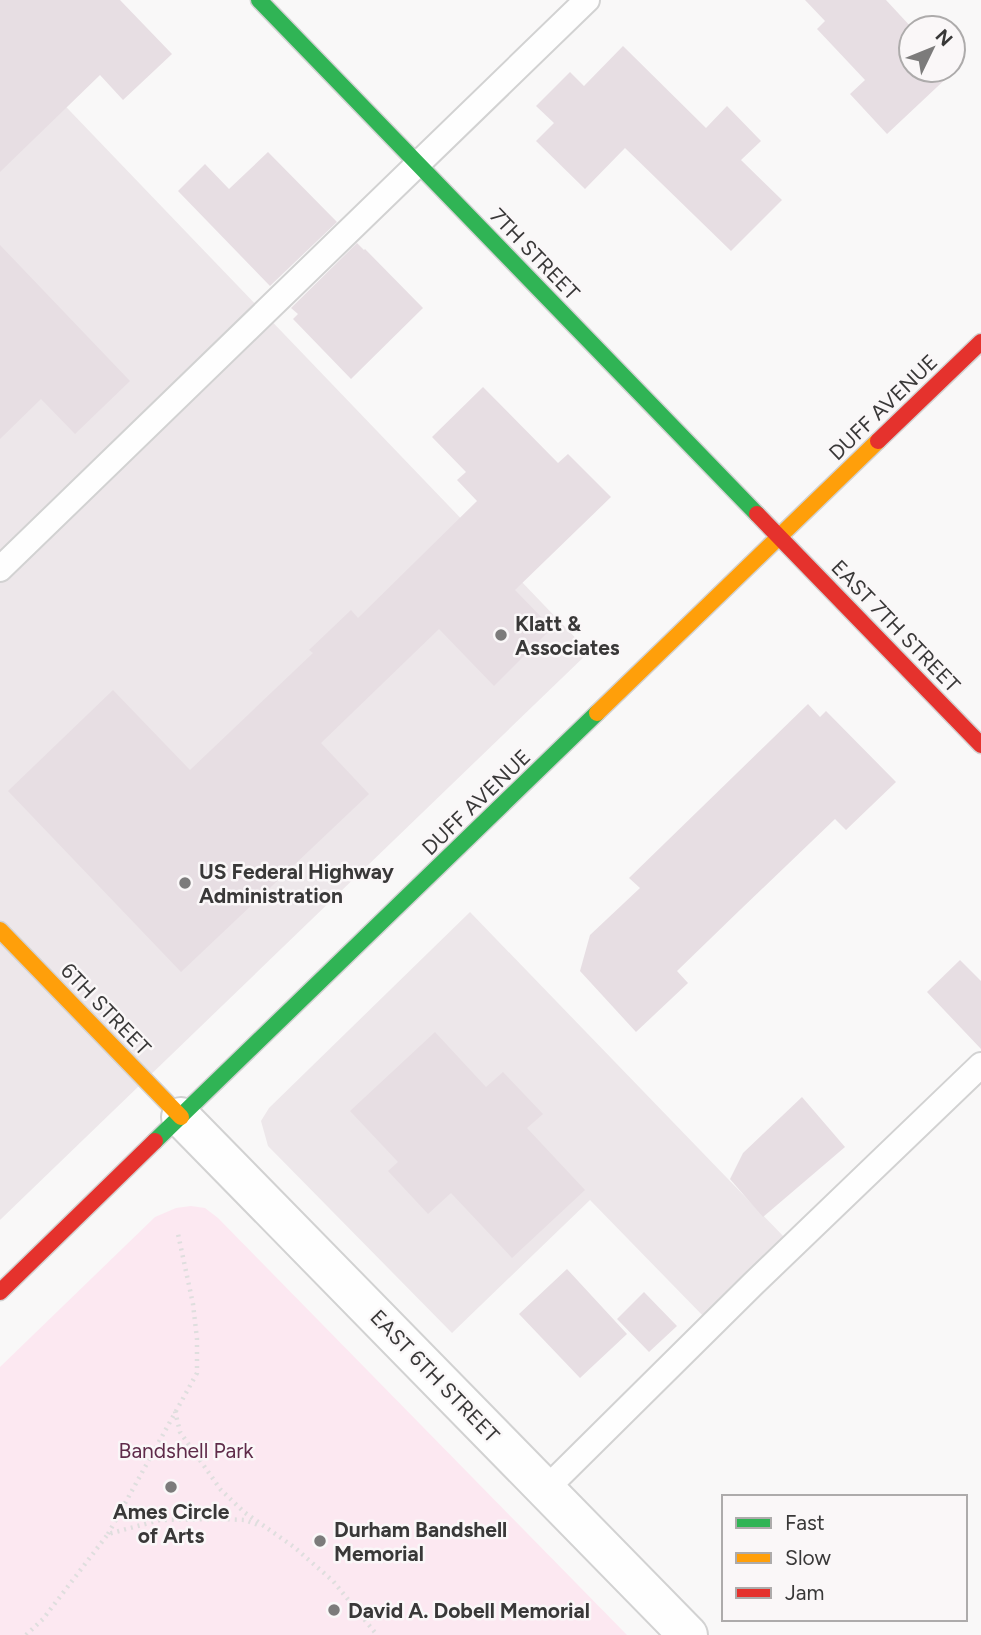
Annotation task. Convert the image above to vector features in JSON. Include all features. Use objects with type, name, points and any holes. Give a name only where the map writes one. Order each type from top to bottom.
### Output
[{"type":"main road","name":"7TH STREET","points":[[259,0],[780,537]]},
{"type":"main road","name":"DUFF AVENUE","points":[[0,1292],[981,342]]},
{"type":"main road","name":"EAST 7TH STREET","points":[[780,537],[981,745]]},
{"type":"main road","name":"6TH STREET","points":[[0,930],[181,1117]]},
{"type":"street","name":"EAST 6TH STREET","points":[[181,1117],[688,1635]]},
{"type":"lane","points":[[0,569],[587,0]]},
{"type":"lane","points":[[546,1489],[753,1284],[981,1065]]},
{"type":"path","points":[[26,1635],[43,1619],[108,1534],[197,1373],[193,1304],[178,1234]]},
{"type":"path","points":[[175,1410],[180,1432],[221,1490],[244,1512],[294,1546],[333,1581],[377,1635]]},
{"type":"path","points":[[108,1534],[160,1520],[245,1521],[267,1528]]},
{"type":"shaded area","points":[[0,38],[589,652],[0,1220]]},
{"type":"shaded area","points":[[470,912],[787,1240],[706,1319],[590,1200],[452,1333],[268,1146],[261,1121],[269,1108]]},
{"type":"green space","name":"Bandshell Park","points":[[176,1208],[205,1208],[218,1218],[627,1635],[0,1635],[0,1367],[155,1217]]},
{"type":"building","points":[[0,0],[120,0],[172,54],[123,100],[100,75],[0,172]]},
{"type":"building","points":[[805,0],[886,0],[899,14],[897,84],[940,84],[887,134],[850,94],[865,80],[817,29],[825,21]]},
{"type":"building","points":[[623,46],[706,128],[727,106],[761,141],[741,160],[782,200],[731,251],[625,148],[585,189],[536,141],[554,123],[536,106],[570,72],[584,86]]},
{"type":"building","points":[[268,152],[337,222],[270,286],[178,191],[205,164],[229,189]]},
{"type":"building","points":[[357,243],[423,308],[351,379],[293,319],[298,314],[291,308]]},
{"type":"building","points":[[0,245],[130,381],[75,434],[41,399],[0,439]]},
{"type":"building","points":[[483,387],[558,463],[568,454],[611,497],[515,590],[552,628],[494,686],[439,629],[321,743],[369,794],[181,972],[8,791],[113,690],[190,770],[313,653],[309,650],[351,610],[358,618],[477,501],[457,480],[466,472],[432,437]]},
{"type":"building","points":[[808,704],[820,717],[826,711],[896,782],[846,830],[835,819],[741,909],[677,971],[688,983],[636,1032],[580,971],[590,935],[640,888],[629,878]]},
{"type":"building","points":[[960,960],[981,981],[981,1049],[927,992]]},
{"type":"building","points":[[435,1032],[486,1087],[503,1072],[543,1114],[527,1128],[585,1190],[512,1258],[451,1193],[428,1214],[388,1171],[398,1162],[350,1111]]},
{"type":"building","points":[[802,1097],[845,1147],[763,1217],[730,1179],[743,1153]]},
{"type":"building","points":[[567,1269],[627,1334],[580,1378],[519,1314]]},
{"type":"building","points":[[644,1292],[677,1326],[649,1352],[617,1319]]},
{"type":"traffic: fast","points":[[259,0],[757,514]]},
{"type":"traffic: fast","points":[[155,1141],[597,713]]},
{"type":"traffic: slow","points":[[597,713],[878,441]]},
{"type":"traffic: slow","points":[[0,930],[181,1117]]},
{"type":"traffic: jam","points":[[878,441],[981,342]]},
{"type":"traffic: jam","points":[[757,514],[981,745]]},
{"type":"traffic: jam","points":[[0,1292],[155,1141]]},
{"type":"place","name":"Klatt & Associates","points":[[501,635]]},
{"type":"place","name":"US Federal Highway Administration","points":[[185,883]]},
{"type":"place","name":"Ames Circle of Arts","points":[[171,1487]]},
{"type":"place","name":"Durham Bandshell Memorial","points":[[320,1541]]},
{"type":"place","name":"David A. Dobell Memorial","points":[[334,1610]]}]
